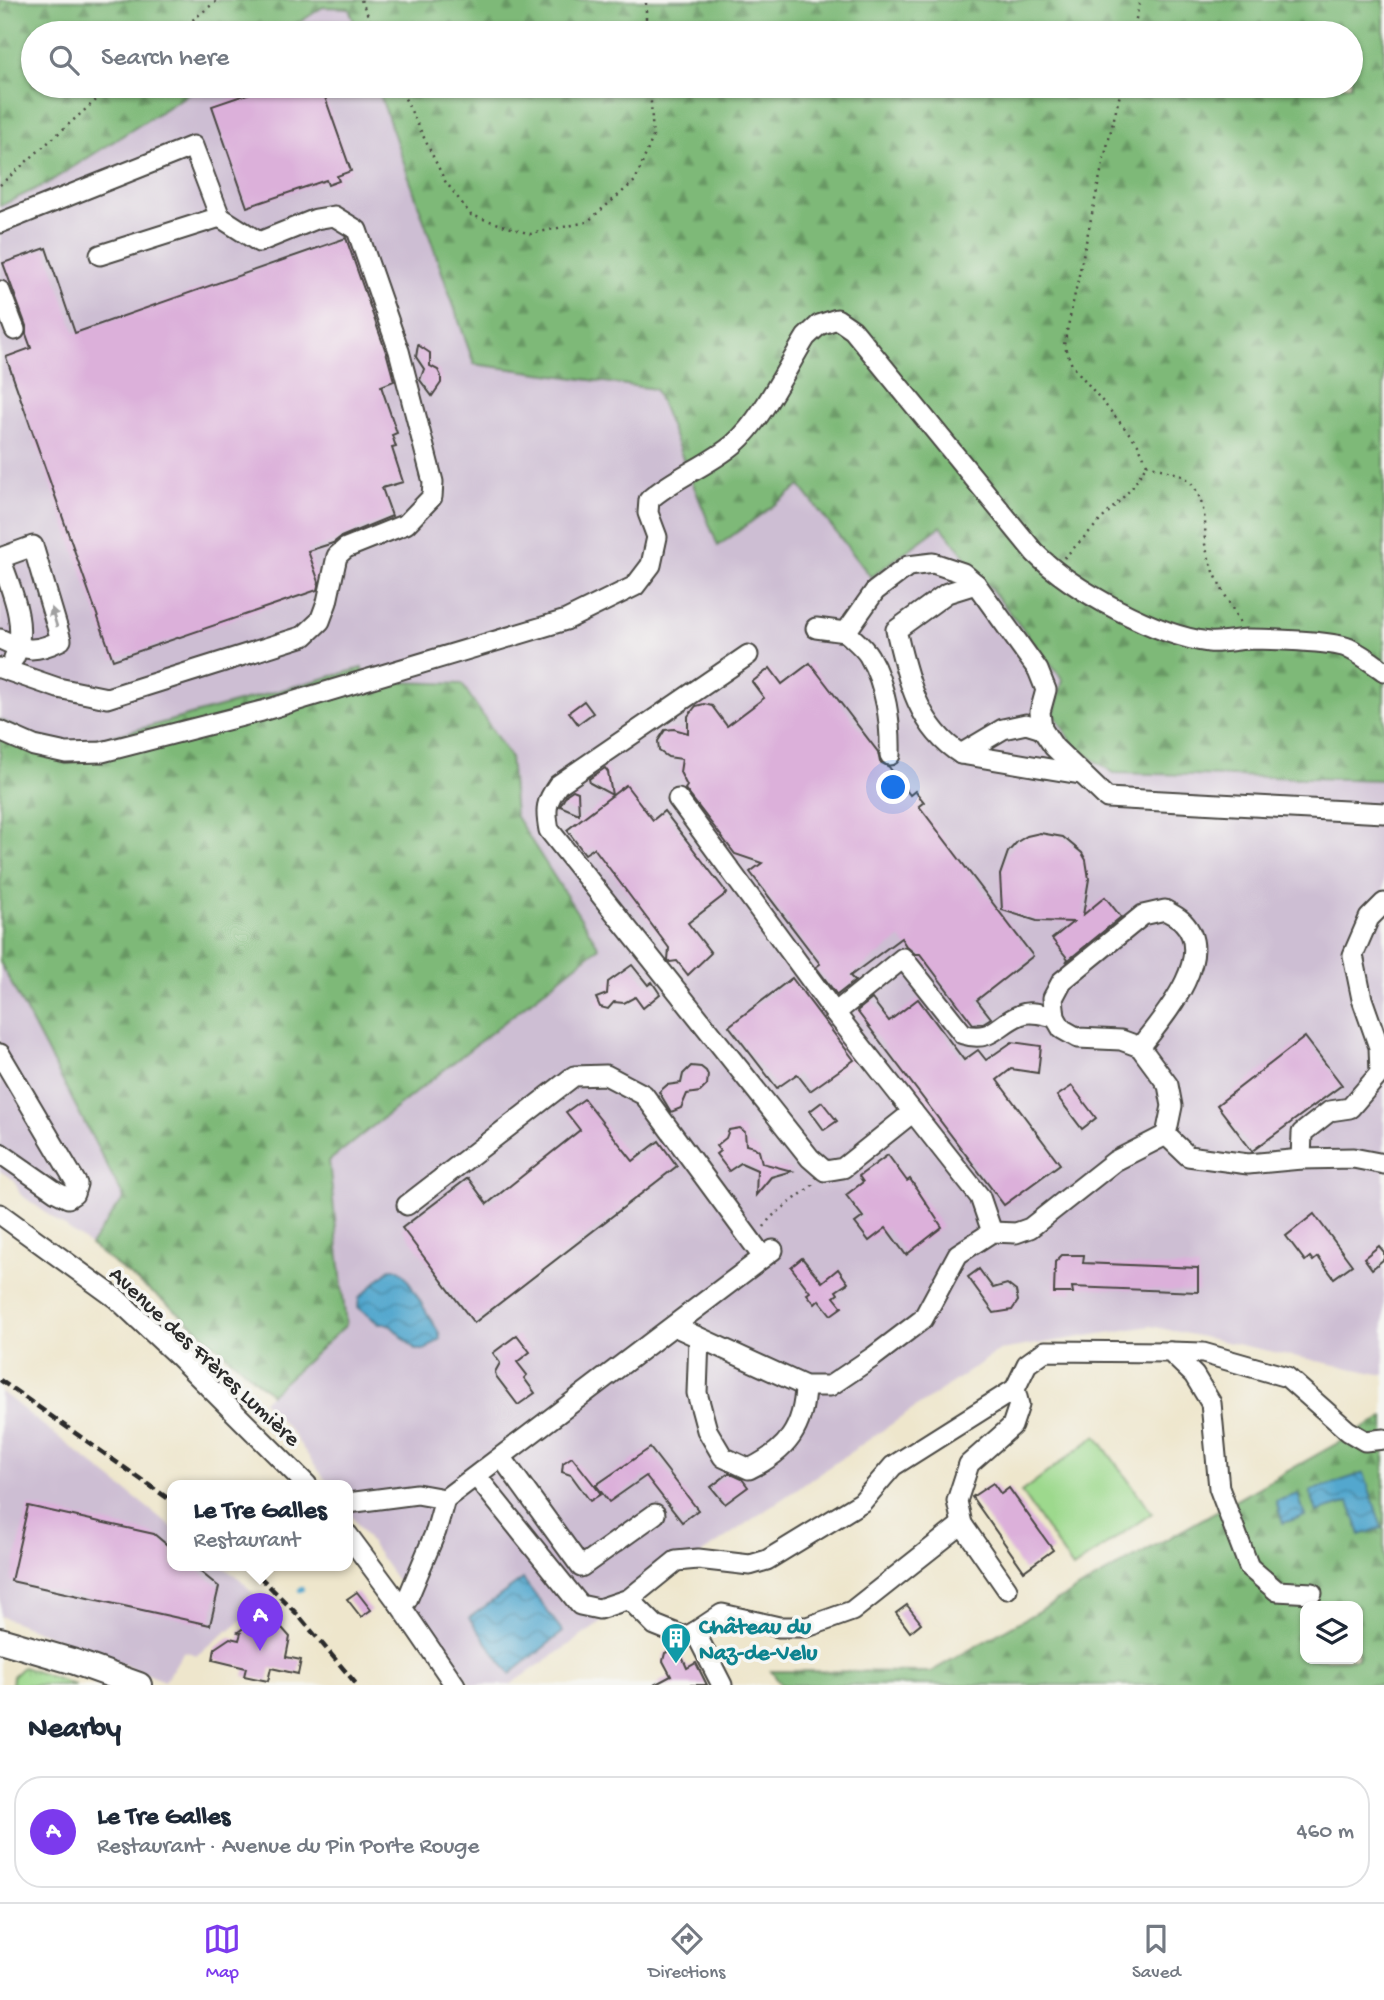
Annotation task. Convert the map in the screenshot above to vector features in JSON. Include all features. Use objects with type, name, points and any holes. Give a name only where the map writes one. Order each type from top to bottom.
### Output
[{"type":"main road","points":[[0,1640],[75,1662],[138,1685]]},
{"type":"street","points":[[0,223],[193,146],[220,217],[259,242],[316,219],[334,216],[357,230],[399,351],[433,482],[432,497],[406,524],[346,548],[337,556],[320,621],[304,636],[107,698],[58,688],[4,669],[19,648],[18,609],[0,558],[33,546],[61,640],[36,650],[19,648],[0,639]]},
{"type":"street","points":[[100,255],[220,217]]},
{"type":"street","points":[[0,291],[15,330]]},
{"type":"street","points":[[0,731],[34,746],[66,753],[102,752],[262,710],[566,620],[635,586],[651,565],[657,537],[648,513],[649,500],[664,486],[724,451],[750,428],[806,337],[819,325],[837,320],[853,330],[1052,570],[1125,614],[1184,636],[1210,642],[1249,639],[1346,646],[1384,671]]},
{"type":"street","points":[[846,632],[874,591],[908,566],[933,564],[962,573],[976,584],[1038,670],[1045,690],[1040,712],[1042,729],[1054,747],[1107,798],[1384,813]]},
{"type":"street","points":[[976,584],[947,593],[896,630],[907,676],[921,712],[946,745],[961,754],[1080,774]]},
{"type":"street","points":[[816,628],[846,632],[869,656],[886,700],[891,729],[890,755]]},
{"type":"street","points":[[748,655],[558,785],[548,799],[546,814],[549,830],[810,1158],[825,1171],[843,1168],[913,1112]]},
{"type":"street","points":[[961,754],[1003,729],[1026,724],[1042,729]]},
{"type":"street","points":[[678,799],[835,1013],[980,1197],[992,1232]]},
{"type":"street","points":[[1300,1158],[1302,1133],[1330,1111],[1350,1108],[1380,1073],[1379,1047],[1362,999],[1353,955],[1369,918],[1384,904]]},
{"type":"street","points":[[1140,1047],[1189,978],[1194,960],[1193,939],[1184,923],[1165,910],[1143,915],[1062,981],[1053,998],[1055,1017],[1062,1029],[1078,1038],[1121,1040],[1140,1047],[1168,1085],[1172,1106],[1166,1135]]},
{"type":"street","points":[[835,1013],[903,958],[963,1034],[977,1038],[995,1032],[1021,1014],[1055,1017]]},
{"type":"street","points":[[0,1054],[77,1184],[74,1194],[68,1198],[55,1192],[0,1153]]},
{"type":"street","points":[[400,1605],[407,1600],[427,1554],[445,1499],[769,1254],[644,1095],[606,1075],[574,1076],[407,1205]]},
{"type":"street","points":[[1166,1135],[1188,1156],[1248,1164],[1300,1158],[1353,1158],[1384,1164]]},
{"type":"street","points":[[674,1326],[804,1386],[830,1386],[923,1319],[958,1254],[992,1232],[1016,1233],[1030,1228],[1115,1161],[1166,1135]]},
{"type":"street","name":"Avenue des Frères Lumière","points":[[0,1214],[117,1299],[302,1480]]},
{"type":"street","points":[[699,1338],[697,1393],[707,1430],[723,1457],[749,1469],[770,1459],[792,1437],[804,1405],[804,1386]]},
{"type":"street","points":[[477,1477],[580,1605],[599,1609],[629,1600],[676,1561],[698,1559],[750,1565],[767,1560],[862,1502],[893,1466],[1015,1389],[1027,1364],[1045,1351],[1203,1353],[1287,1377],[1348,1431],[1365,1441],[1384,1439]]},
{"type":"street","points":[[1170,1352],[1194,1375],[1211,1404],[1219,1488],[1249,1567],[1277,1591],[1312,1593]]},
{"type":"street","points":[[1007,1589],[962,1524],[957,1501],[969,1464],[1012,1426],[1019,1405],[1015,1389]]},
{"type":"street","points":[[502,1458],[581,1567],[655,1514]]},
{"type":"street","points":[[353,1502],[416,1494],[445,1499]]},
{"type":"street","points":[[629,1600],[655,1625],[685,1637],[722,1614],[779,1627],[807,1627],[852,1611],[962,1524]]},
{"type":"street","points":[[353,1542],[455,1685]]},
{"type":"street","points":[[695,1632],[722,1685]]},
{"type":"path","points":[[191,21],[218,0]]},
{"type":"path","points":[[361,0],[371,21]]},
{"type":"path","points":[[646,0],[646,21]]},
{"type":"path","points":[[1136,21],[1140,0]]},
{"type":"path","points":[[0,186],[99,98]]},
{"type":"path","points":[[405,98],[445,181],[471,215],[530,234],[587,222],[635,181],[653,137],[651,98]]},
{"type":"path","points":[[1119,98],[1064,345],[1072,365],[1138,444],[1147,464],[1160,471],[1176,474],[1197,489],[1206,523],[1205,543],[1217,579],[1249,639]]},
{"type":"path","points":[[1052,570],[1132,488],[1147,464]]},
{"type":"path","points":[[769,1254],[761,1234],[769,1218],[821,1178],[825,1171]]},
{"type":"shaded area","points":[[323,7],[349,8],[354,21],[301,21]]},
{"type":"shaded area","points":[[182,98],[381,98],[474,364],[655,389],[718,546],[801,486],[871,577],[941,526],[1063,680],[1055,714],[1075,747],[1114,773],[1384,780],[1384,1375],[1150,1326],[1000,1350],[510,1685],[471,1685],[353,1518],[353,1480],[325,1480],[292,1433],[263,1401],[346,1325],[329,1161],[599,948],[515,815],[510,757],[364,681],[361,668],[118,735],[70,743],[40,738],[0,720],[0,206],[46,184]]},
{"type":"shaded area","points":[[0,962],[124,1198],[90,1245],[20,1194],[14,1180],[0,1171]]},
{"type":"shaded area","points":[[0,1391],[167,1523],[167,1571],[229,1571],[243,1582],[262,1604],[197,1655],[184,1651],[165,1681],[0,1616]]},
{"type":"green space","points":[[0,0],[1384,0],[1384,780],[1114,773],[1075,747],[1054,714],[1063,680],[941,526],[871,577],[800,486],[718,546],[655,389],[474,364],[381,98],[1363,98],[1363,21],[354,21],[349,8],[323,7],[301,21],[21,21],[21,98],[182,98],[46,184],[0,206]]},
{"type":"green space","points":[[362,668],[365,681],[462,684],[510,757],[515,815],[599,947],[329,1161],[346,1325],[271,1394],[179,1313],[90,1245],[124,1198],[0,962],[0,720],[40,738],[70,743],[118,735]]},
{"type":"green space","points":[[1384,1417],[1384,1685],[781,1685],[771,1671],[930,1672]]},
{"type":"green space","points":[[1096,1436],[1152,1513],[1073,1568],[1021,1492]]},
{"type":"green space","points":[[23,1667],[75,1685],[12,1685],[13,1676]]},
{"type":"water","points":[[390,1269],[398,1269],[404,1274],[439,1333],[440,1339],[425,1350],[416,1350],[389,1324],[379,1324],[358,1307],[359,1298]]},
{"type":"water","points":[[1364,1473],[1382,1528],[1360,1535],[1349,1502],[1317,1512],[1310,1491]]},
{"type":"water","points":[[1298,1494],[1305,1516],[1283,1523],[1276,1501]]},
{"type":"water","points":[[523,1579],[563,1632],[510,1674],[469,1618]]},
{"type":"building","points":[[236,98],[325,98],[351,171],[337,176],[339,181],[328,185],[326,180],[247,207],[212,106]]},
{"type":"building","points":[[346,238],[394,381],[381,386],[397,433],[392,435],[396,447],[392,448],[403,482],[382,488],[392,516],[341,537],[333,543],[308,551],[319,582],[317,590],[113,660],[6,357],[31,348],[26,326],[3,263],[46,248],[75,333]]},
{"type":"building","points":[[418,345],[430,353],[430,366],[438,370],[441,376],[441,383],[432,396],[420,380],[424,369],[416,357]]},
{"type":"building","points":[[810,663],[878,752],[880,762],[889,767],[910,795],[915,791],[924,802],[919,806],[1033,956],[977,1000],[991,1018],[983,1023],[973,1024],[920,954],[915,954],[901,938],[850,976],[855,981],[837,995],[816,967],[820,964],[750,872],[762,863],[735,854],[685,789],[687,786],[680,772],[682,759],[668,757],[659,751],[658,741],[665,730],[674,729],[688,733],[688,716],[696,706],[712,706],[727,726],[764,698],[752,682],[770,668],[782,684]]},
{"type":"building","points":[[584,701],[593,713],[578,724],[569,712]]},
{"type":"building","points":[[605,768],[612,795],[590,783],[589,779]]},
{"type":"building","points":[[626,785],[653,820],[664,811],[727,893],[688,923],[711,953],[688,975],[677,961],[668,960],[669,948],[594,848],[585,854],[567,830]]},
{"type":"building","points":[[573,790],[578,792],[579,814],[560,806],[567,794]]},
{"type":"building","points":[[1040,833],[1063,837],[1082,853],[1086,860],[1089,879],[1083,915],[1105,897],[1121,917],[1066,962],[1068,959],[1052,939],[1073,922],[1037,921],[1002,910],[1000,875],[1008,852],[1027,836]]},
{"type":"building","points":[[632,965],[648,985],[652,982],[660,994],[643,1008],[635,997],[624,1003],[614,1002],[608,1009],[600,1007],[596,998],[607,994],[608,982]]},
{"type":"building","points":[[792,978],[854,1060],[810,1091],[797,1074],[777,1088],[729,1026]]},
{"type":"building","points":[[872,999],[889,1021],[918,999],[964,1060],[978,1050],[986,1060],[1012,1042],[1041,1046],[1038,1073],[1011,1069],[997,1080],[1060,1164],[1004,1205],[857,1011]]},
{"type":"building","points":[[1305,1037],[1342,1085],[1252,1151],[1217,1105]]},
{"type":"building","points":[[691,1066],[701,1067],[706,1071],[707,1085],[700,1092],[687,1094],[681,1108],[671,1112],[659,1092],[667,1085],[681,1083],[683,1074]]},
{"type":"building","points":[[1072,1086],[1096,1118],[1082,1129],[1057,1096]]},
{"type":"building","points":[[584,1099],[633,1161],[659,1141],[677,1166],[474,1323],[402,1228],[468,1178],[487,1204],[580,1130],[566,1112]]},
{"type":"building","points":[[822,1102],[837,1121],[824,1130],[810,1111]]},
{"type":"building","points":[[740,1128],[745,1132],[746,1145],[759,1151],[762,1163],[792,1171],[771,1177],[756,1195],[757,1170],[741,1163],[729,1171],[716,1154],[720,1151],[716,1146],[726,1138],[729,1130]]},
{"type":"building","points":[[888,1155],[907,1181],[910,1179],[942,1227],[906,1255],[886,1228],[869,1241],[855,1223],[863,1217],[846,1195],[863,1182],[859,1176]]},
{"type":"building","points":[[1314,1214],[1352,1265],[1334,1278],[1318,1257],[1313,1261],[1310,1257],[1305,1261],[1286,1236]]},
{"type":"building","points":[[1379,1246],[1384,1252],[1384,1259],[1372,1269],[1364,1258]]},
{"type":"building","points":[[1062,1255],[1084,1255],[1083,1263],[1198,1268],[1198,1292],[1072,1287],[1073,1293],[1054,1293],[1055,1262]]},
{"type":"building","points":[[802,1258],[822,1282],[838,1269],[848,1283],[836,1291],[838,1294],[834,1297],[842,1307],[831,1315],[819,1300],[815,1304],[807,1294],[810,1292],[791,1267]]},
{"type":"building","points":[[979,1269],[993,1288],[1007,1284],[1016,1291],[1018,1301],[1012,1310],[994,1313],[968,1277]]},
{"type":"building","points":[[517,1335],[530,1352],[517,1362],[527,1375],[524,1378],[535,1393],[518,1405],[496,1376],[495,1372],[500,1363],[493,1353]]},
{"type":"building","points":[[650,1448],[698,1510],[682,1522],[646,1476],[609,1502],[596,1485]]},
{"type":"building","points":[[572,1457],[601,1494],[590,1501],[571,1475],[562,1472],[563,1463]]},
{"type":"building","points":[[729,1473],[742,1479],[748,1487],[725,1504],[711,1487]]},
{"type":"building","points":[[993,1483],[1001,1494],[1009,1488],[1053,1550],[1024,1571],[972,1497]]},
{"type":"building","points":[[28,1506],[154,1534],[167,1545],[167,1571],[199,1571],[219,1587],[210,1625],[11,1581]]},
{"type":"building","points":[[357,1592],[371,1610],[361,1617],[347,1599]]},
{"type":"building","points":[[907,1605],[921,1623],[910,1632],[896,1613]]},
{"type":"building","points":[[275,1620],[290,1637],[286,1657],[301,1660],[298,1674],[271,1668],[268,1681],[244,1676],[246,1668],[213,1660],[215,1648],[230,1638],[239,1640],[241,1633],[238,1632],[252,1622],[268,1626]]},
{"type":"building","name":"Château du Naz-de-Velu","points":[[672,1650],[680,1652],[687,1668],[696,1663],[707,1685],[654,1685],[671,1676],[663,1661],[665,1653]]},
{"type":"waterway","points":[[271,1606],[276,1603]]},
{"type":"railway","points":[[0,1380],[167,1498]]},
{"type":"railway","points":[[254,1571],[298,1615],[357,1685]]},
{"type":"place","name":"Le Tre Galles","points":[[260,1651]]},
{"type":"place","name":"Château du Naz-de-Velu","points":[[676,1665]]}]
